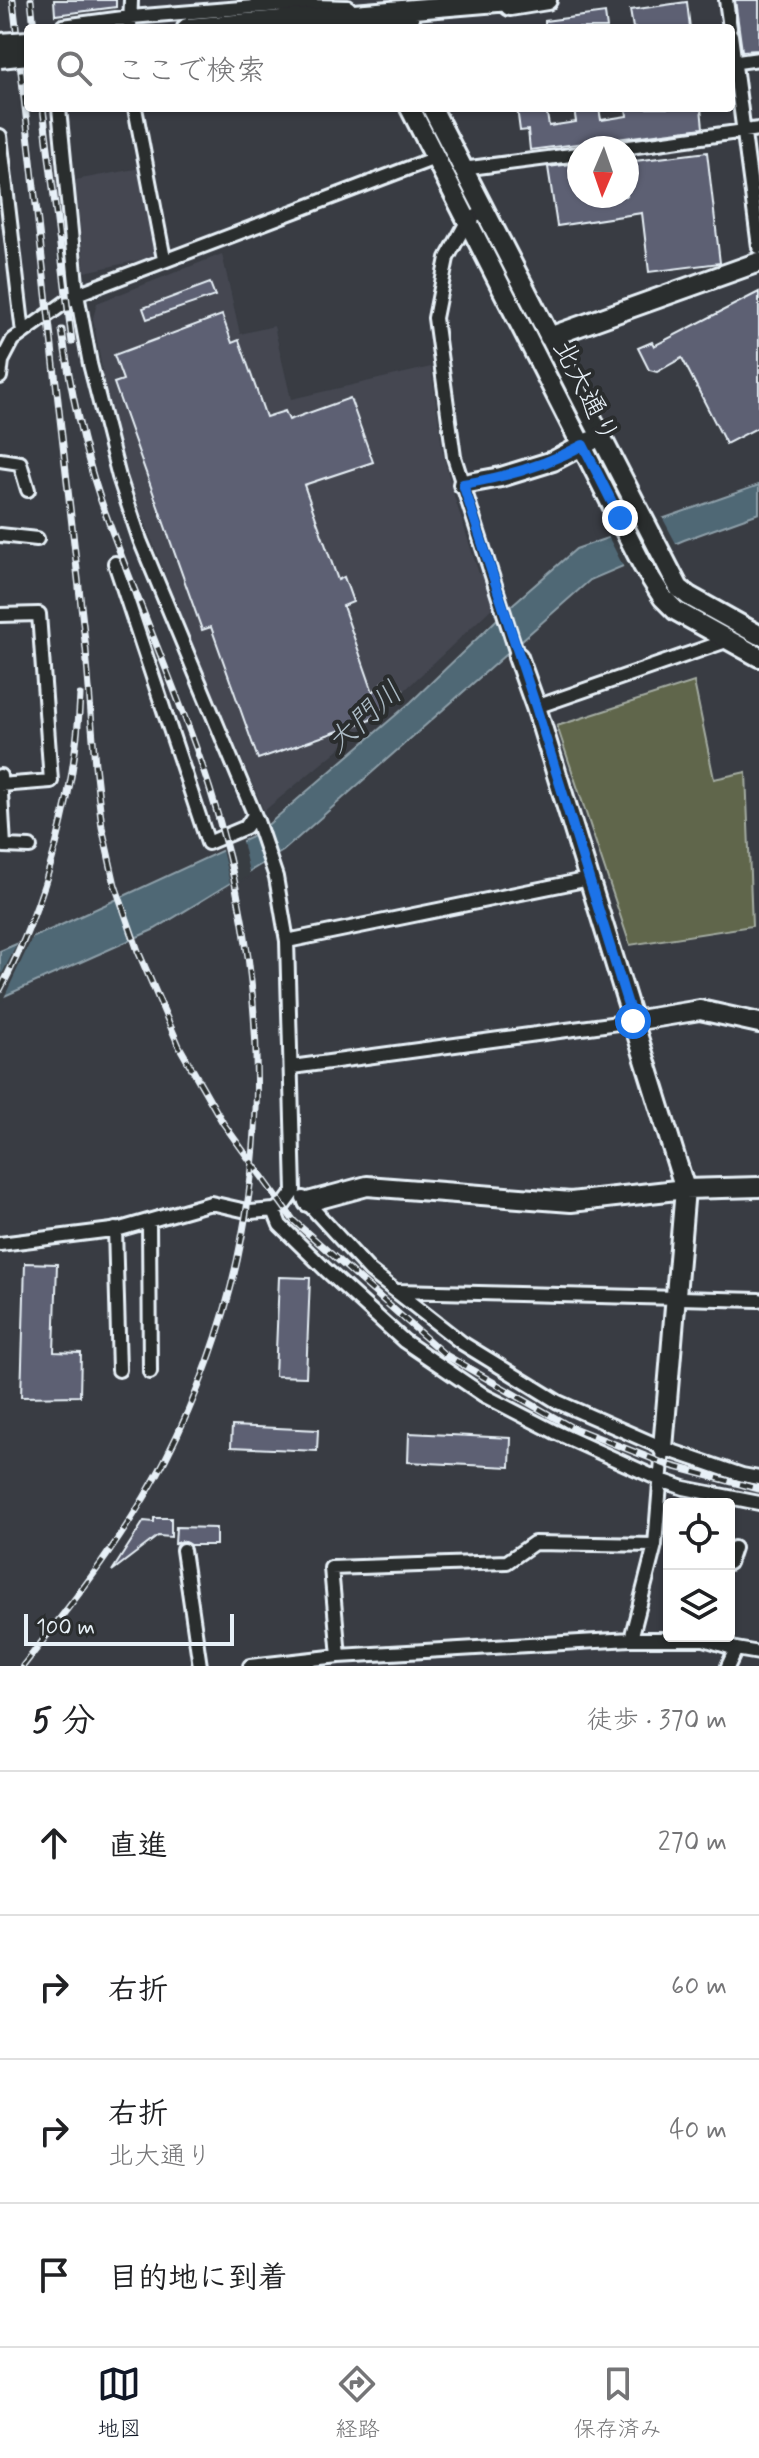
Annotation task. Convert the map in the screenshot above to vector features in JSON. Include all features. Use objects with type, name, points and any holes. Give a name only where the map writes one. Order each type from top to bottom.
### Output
[{"type":"street","points":[[131,0],[131,22]]},
{"type":"street","points":[[97,24],[279,5],[348,7],[376,17],[521,0]]},
{"type":"street","points":[[237,24],[376,17],[547,0]]},
{"type":"street","points":[[726,0],[729,24]]},
{"type":"street","points":[[0,43],[24,41]]},
{"type":"street","points":[[0,58],[24,55]]},
{"type":"street","points":[[735,63],[759,59]]},
{"type":"street","points":[[735,75],[759,247]]},
{"type":"street","points":[[59,112],[77,294],[102,418],[140,540],[256,818],[276,877],[287,941],[301,1197],[370,1271],[462,1343],[558,1402],[663,1448],[759,1478]]},
{"type":"street","points":[[136,112],[164,259]]},
{"type":"street","name":"北大通り","points":[[412,112],[435,158],[476,216],[549,337],[679,588],[758,633]]},
{"type":"street","name":"北大通り","points":[[434,112],[462,169],[476,216],[643,566],[663,598],[676,611],[759,657]]},
{"type":"street","points":[[639,146],[759,129]]},
{"type":"street","points":[[0,139],[12,337],[2,361],[0,377]]},
{"type":"street","points":[[462,169],[567,156]]},
{"type":"street","points":[[12,337],[77,294],[435,158]]},
{"type":"street","points":[[476,216],[447,258],[435,318],[454,457],[536,707],[685,1189],[655,1545],[631,1639]]},
{"type":"street","points":[[549,337],[759,262]]},
{"type":"street","points":[[463,484],[501,477],[553,461],[600,435]]},
{"type":"street","points":[[0,460],[20,463],[28,490]]},
{"type":"street","points":[[0,535],[33,541]]},
{"type":"street","points":[[115,563],[208,843],[246,827],[256,818]]},
{"type":"street","points":[[0,615],[39,614],[51,781],[0,785]]},
{"type":"street","points":[[536,707],[729,640],[758,633]]},
{"type":"street","points":[[0,776],[4,846],[30,847]]},
{"type":"street","points":[[287,941],[589,879]]},
{"type":"street","points":[[292,1067],[700,1010],[759,1023]]},
{"type":"street","points":[[0,1244],[115,1229],[211,1203],[251,1212],[274,1210],[301,1197],[367,1186],[571,1202],[685,1189],[759,1187]]},
{"type":"street","points":[[274,1210],[280,1225],[404,1341],[485,1396],[661,1480],[684,1488],[759,1503]]},
{"type":"street","points":[[149,1221],[150,1372]]},
{"type":"street","points":[[115,1229],[119,1370]]},
{"type":"street","points":[[397,1291],[759,1300]]},
{"type":"street","points":[[339,1656],[331,1568],[507,1562],[534,1543],[655,1545]]},
{"type":"street","points":[[183,1550],[200,1666]]},
{"type":"street","points":[[250,1666],[339,1656],[663,1638]]},
{"type":"street","points":[[717,1642],[759,1653]]},
{"type":"street","points":[[728,1666],[736,1649]]},
{"type":"shaded area","points":[[146,167],[158,256],[85,272],[75,180]]},
{"type":"shaded area","points":[[222,254],[240,334],[274,326],[291,399],[431,367],[443,454],[454,496],[479,574],[483,573],[494,606],[405,690],[264,811],[189,637],[128,478],[106,392],[93,318],[97,303]]},
{"type":"green space","points":[[694,682],[714,779],[746,772],[752,926],[630,945],[557,726]]},
{"type":"water","points":[[759,485],[759,513],[684,540],[590,580],[283,851],[155,929],[0,998],[0,951],[256,835],[411,702],[513,604],[576,549]]},
{"type":"pier","points":[[661,515],[678,547],[625,570],[607,534]]},
{"type":"pier","points":[[241,837],[250,876],[231,887],[221,846]]},
{"type":"pier","points":[[34,934],[0,1002],[0,978],[20,938]]},
{"type":"building","points":[[54,0],[116,0],[116,7],[55,15]]},
{"type":"building","points":[[735,0],[759,0],[759,50],[742,51]]},
{"type":"building","points":[[687,2],[690,24],[632,24],[630,10]]},
{"type":"building","points":[[605,13],[606,24],[545,24],[545,21]]},
{"type":"building","points":[[518,112],[547,112],[549,126],[576,122],[575,112],[600,112],[601,120],[627,116],[626,112],[701,112],[703,128],[639,136],[567,136],[567,145],[530,150],[528,130],[520,131]]},
{"type":"building","points":[[707,152],[720,263],[649,272],[642,213],[557,226],[548,167],[567,165],[567,208],[639,208],[639,160]]},
{"type":"building","points":[[210,283],[215,296],[147,319],[143,308]]},
{"type":"building","points":[[759,292],[759,427],[726,444],[682,358],[657,372],[649,370],[638,348],[652,342],[654,346]]},
{"type":"building","points":[[222,315],[232,343],[239,340],[266,417],[285,411],[289,420],[350,398],[373,462],[304,485],[338,580],[344,577],[353,602],[343,606],[373,692],[390,676],[403,690],[370,720],[258,759],[211,627],[202,630],[114,383],[123,380],[114,355]]},
{"type":"building","points":[[25,1263],[57,1264],[54,1352],[81,1353],[80,1396],[21,1397]]},
{"type":"building","points":[[279,1277],[310,1278],[306,1377],[275,1376]]},
{"type":"building","points":[[232,1426],[318,1430],[317,1451],[231,1447]]},
{"type":"building","points":[[409,1433],[511,1438],[510,1467],[408,1462]]},
{"type":"building","points":[[154,1518],[171,1518],[171,1537],[158,1536],[112,1571],[144,1521],[154,1522]]},
{"type":"building","points":[[176,1527],[216,1528],[216,1545],[190,1545],[182,1541],[175,1544]]},
{"type":"railway","points":[[13,0],[24,98]]},
{"type":"railway","points":[[31,0],[34,24]]},
{"type":"railway","points":[[26,112],[86,650],[102,827],[115,885],[138,951],[179,1046],[223,1123],[294,1221],[444,1354],[571,1427],[668,1465],[759,1489]]},
{"type":"railway","points":[[43,112],[72,342]]},
{"type":"railway","points":[[23,1666],[134,1514],[165,1460],[203,1374],[231,1286],[249,1196],[256,1106],[254,1016],[243,925],[223,835],[195,745],[100,498],[77,415],[62,330]]},
{"type":"railway","points":[[0,990],[31,921],[56,846],[72,770],[80,695]]},
{"type":"route","points":[[620,518],[583,445],[553,461],[501,477],[463,484],[633,1021]]},
{"type":"water label","name":"大門川","points":[[364,717]]}]
